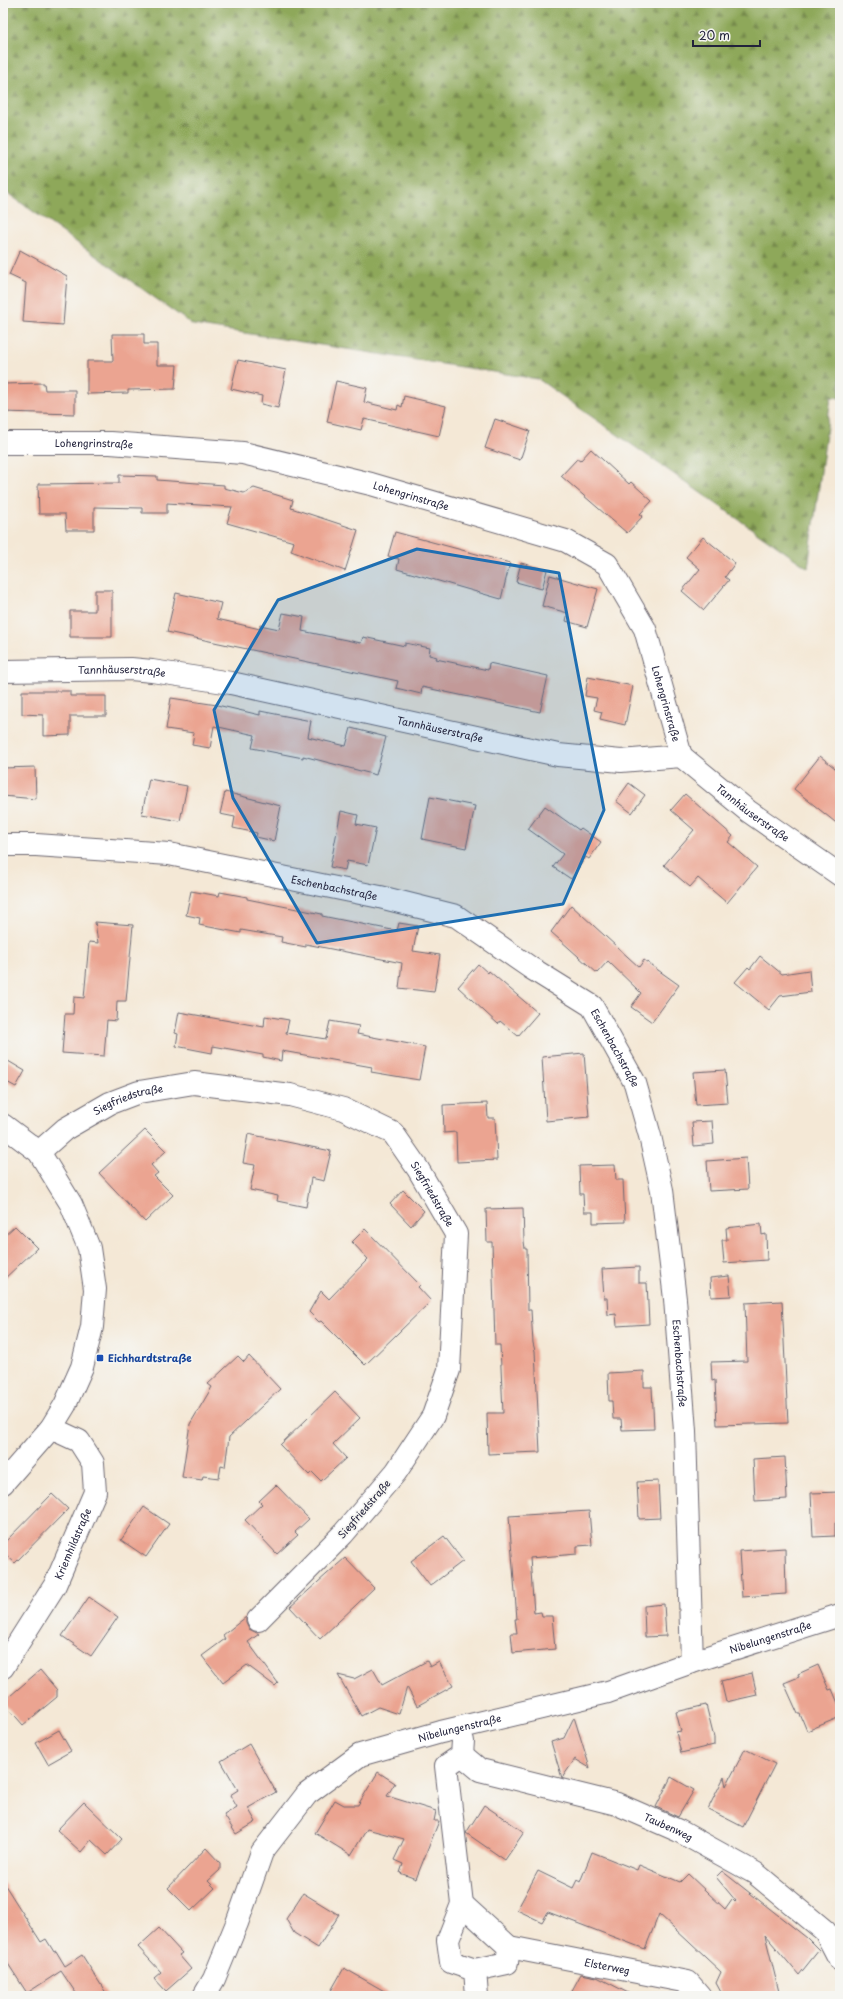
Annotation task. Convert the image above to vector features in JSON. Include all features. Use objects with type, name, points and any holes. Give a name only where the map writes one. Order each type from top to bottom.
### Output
[{"type":"street","name":"Lohengrinstraße","points":[[3,443],[110,442],[243,453],[371,484],[566,541],[607,564],[645,629],[682,756]]},
{"type":"street","name":"Tannhäuserstraße","points":[[3,671],[130,669],[152,671],[231,684],[558,755],[621,762],[682,756],[748,811],[840,875]]},
{"type":"street","name":"Eschenbachstraße","points":[[3,845],[36,845],[169,854],[380,897],[456,916],[531,968],[592,1006],[635,1083],[650,1136],[662,1190],[676,1299],[685,1431],[692,1662]]},
{"type":"street","name":"Siegfriedstraße","points":[[39,1152],[65,1129],[110,1103],[139,1092],[194,1083],[290,1095],[343,1109],[393,1133],[418,1169],[456,1234],[449,1370],[433,1416],[396,1472],[382,1489],[343,1534],[258,1620]]},
{"type":"street","points":[[3,1125],[39,1152],[71,1204],[89,1248],[95,1289],[92,1327],[82,1367],[66,1405],[51,1428],[3,1483]]},
{"type":"street","name":"Kriemhildstraße","points":[[3,1667],[55,1585],[95,1492],[93,1463],[79,1441],[51,1428]]},
{"type":"street","name":"Nibelungenstraße","points":[[204,1996],[214,1979],[237,1923],[262,1852],[307,1794],[360,1755],[608,1692],[692,1662],[840,1615]]},
{"type":"street","points":[[446,1732],[436,1746],[454,1761],[462,1904],[448,1940],[451,1962],[475,1970],[507,1963],[509,1947],[462,1904]]},
{"type":"street","name":"Taubenweg","points":[[454,1761],[480,1770],[617,1804],[679,1831],[755,1873],[825,1931],[840,1960]]},
{"type":"street","name":"Elsterweg","points":[[509,1947],[688,1982],[700,1996]]},
{"type":"street","points":[[475,1970],[477,1996]]},
{"type":"highlighted area","points":[[417,549],[559,573],[604,810],[563,904],[317,943],[233,798],[214,710],[278,600]]},
{"type":"green space","points":[[3,3],[840,3],[840,398],[831,397],[808,568],[538,379],[193,325],[3,190]]},
{"type":"building","points":[[20,250],[67,276],[63,325],[23,322],[26,283],[9,275]]},
{"type":"building","points":[[112,334],[144,334],[144,344],[157,344],[157,365],[177,365],[175,389],[128,390],[128,393],[87,394],[87,361],[113,361]]},
{"type":"building","points":[[238,360],[286,370],[278,408],[261,404],[262,396],[231,389]]},
{"type":"building","points":[[336,381],[367,388],[364,402],[397,410],[398,405],[402,407],[404,396],[446,406],[439,436],[364,419],[361,430],[327,422]]},
{"type":"building","points":[[44,383],[45,390],[75,390],[75,414],[3,412],[3,384]]},
{"type":"building","points":[[495,419],[530,431],[520,460],[485,448]]},
{"type":"building","points":[[591,449],[629,484],[631,482],[652,501],[640,514],[643,516],[627,533],[561,476],[577,459],[580,461]]},
{"type":"building","points":[[119,475],[157,476],[157,480],[224,485],[224,488],[244,493],[254,488],[293,500],[291,508],[358,530],[345,571],[291,551],[294,542],[227,523],[232,507],[167,503],[167,513],[142,513],[142,508],[94,507],[94,530],[66,530],[65,514],[39,514],[38,484],[119,483]]},
{"type":"building","points":[[395,532],[510,563],[501,599],[397,569],[399,559],[388,556]]},
{"type":"building","points":[[703,537],[735,563],[725,577],[729,580],[704,610],[682,591],[700,569],[686,557]]},
{"type":"building","points":[[521,563],[547,570],[542,589],[516,582]]},
{"type":"building","points":[[550,575],[598,589],[587,627],[566,621],[568,613],[542,606]]},
{"type":"building","points":[[95,590],[112,590],[112,637],[70,637],[70,611],[95,611]]},
{"type":"building","points":[[176,593],[221,603],[217,619],[260,629],[260,625],[279,629],[283,613],[304,617],[302,631],[361,643],[363,637],[405,646],[405,643],[430,648],[429,655],[437,657],[436,659],[488,670],[489,663],[548,676],[540,712],[422,687],[421,694],[396,688],[398,681],[167,632]]},
{"type":"building","points":[[588,677],[633,686],[625,725],[600,719],[602,712],[594,710],[597,698],[585,696]]},
{"type":"building","points":[[22,691],[70,691],[70,696],[106,696],[106,716],[70,716],[70,735],[43,736],[43,715],[22,714]]},
{"type":"building","points":[[171,698],[217,705],[260,715],[260,711],[311,721],[308,737],[346,746],[351,728],[386,737],[376,775],[303,756],[303,758],[252,748],[255,735],[214,726],[210,748],[192,745],[194,733],[166,729]]},
{"type":"building","points":[[820,756],[840,772],[840,826],[794,789]]},
{"type":"building","points":[[35,767],[36,799],[3,796],[3,768]]},
{"type":"building","points":[[149,779],[187,786],[180,821],[142,814]]},
{"type":"building","points":[[629,783],[645,795],[632,813],[616,801]]},
{"type":"building","points":[[225,792],[281,806],[274,841],[256,837],[257,833],[233,828],[235,817],[220,814]]},
{"type":"building","points":[[685,794],[733,836],[728,842],[757,867],[727,903],[698,878],[690,887],[664,865],[694,830],[671,810]]},
{"type":"building","points":[[430,797],[475,806],[466,848],[422,839]]},
{"type":"building","points":[[545,806],[579,830],[581,828],[601,842],[589,859],[586,857],[571,879],[553,867],[563,854],[528,829]]},
{"type":"building","points":[[341,811],[358,815],[356,824],[376,828],[368,865],[347,861],[345,870],[330,867]]},
{"type":"building","points":[[191,891],[219,896],[220,892],[247,897],[247,899],[322,914],[322,916],[397,931],[399,923],[418,926],[413,951],[440,955],[434,992],[399,988],[402,963],[306,944],[306,947],[281,942],[282,937],[241,930],[241,933],[199,925],[200,918],[186,915]]},
{"type":"building","points":[[571,905],[639,967],[644,960],[679,985],[652,1022],[631,1007],[641,993],[608,961],[597,973],[551,932]]},
{"type":"building","points":[[95,922],[133,925],[126,1001],[117,1001],[116,1021],[107,1020],[104,1056],[62,1053],[65,1014],[73,1014],[74,997],[84,998],[89,942],[98,943]]},
{"type":"building","points":[[760,956],[782,974],[809,970],[811,992],[780,996],[769,1010],[735,982],[748,967],[750,969]]},
{"type":"building","points":[[478,964],[488,973],[489,971],[538,1013],[518,1036],[500,1021],[498,1024],[458,987]]},
{"type":"building","points":[[179,1012],[264,1027],[265,1016],[289,1020],[286,1033],[326,1039],[330,1021],[359,1026],[357,1034],[425,1047],[419,1080],[371,1072],[372,1067],[282,1051],[281,1061],[263,1057],[263,1055],[213,1046],[212,1053],[176,1046],[178,1034],[175,1033]]},
{"type":"building","points":[[584,1053],[589,1117],[546,1121],[542,1057]]},
{"type":"building","points":[[3,1058],[25,1071],[16,1087],[3,1080]]},
{"type":"building","points":[[725,1070],[728,1103],[696,1105],[693,1072]]},
{"type":"building","points":[[487,1103],[488,1118],[495,1118],[497,1160],[457,1162],[456,1132],[444,1133],[443,1105]]},
{"type":"building","points":[[712,1121],[714,1144],[694,1146],[692,1122]]},
{"type":"building","points":[[145,1130],[166,1151],[151,1165],[158,1173],[154,1176],[173,1195],[145,1222],[99,1173]]},
{"type":"building","points":[[248,1134],[331,1151],[324,1181],[311,1178],[306,1207],[277,1201],[278,1196],[250,1190],[255,1165],[243,1163]]},
{"type":"building","points":[[746,1158],[748,1189],[709,1191],[707,1161]]},
{"type":"building","points":[[615,1165],[616,1180],[623,1180],[625,1222],[593,1223],[593,1212],[584,1212],[583,1194],[580,1194],[579,1166]]},
{"type":"building","points":[[403,1190],[424,1211],[411,1226],[390,1204]]},
{"type":"building","points":[[523,1208],[524,1241],[525,1249],[527,1249],[528,1310],[531,1310],[533,1343],[535,1351],[540,1452],[488,1454],[487,1413],[503,1413],[500,1345],[495,1345],[492,1242],[487,1242],[486,1209]]},
{"type":"building","points":[[761,1224],[762,1235],[766,1234],[767,1260],[724,1263],[722,1240],[727,1240],[726,1228]]},
{"type":"building","points":[[15,1226],[37,1248],[3,1280],[3,1237]]},
{"type":"building","points":[[365,1229],[420,1285],[418,1287],[431,1301],[365,1365],[321,1321],[319,1322],[309,1312],[321,1291],[329,1299],[368,1259],[352,1242]]},
{"type":"building","points":[[639,1267],[639,1283],[647,1283],[649,1324],[617,1326],[616,1314],[608,1315],[607,1298],[604,1298],[602,1269]]},
{"type":"building","points":[[729,1276],[731,1296],[711,1297],[710,1278]]},
{"type":"building","points":[[782,1301],[788,1423],[717,1425],[715,1380],[712,1381],[711,1362],[747,1361],[745,1303]]},
{"type":"building","points":[[238,1356],[244,1362],[249,1356],[280,1389],[229,1437],[225,1467],[221,1466],[219,1478],[203,1476],[202,1480],[182,1477],[190,1424],[212,1387],[208,1384]]},
{"type":"building","points":[[644,1371],[644,1387],[652,1387],[654,1429],[622,1430],[621,1419],[613,1419],[612,1401],[609,1401],[608,1373]]},
{"type":"building","points":[[335,1392],[360,1418],[333,1444],[346,1458],[321,1481],[312,1472],[309,1475],[280,1445]]},
{"type":"building","points":[[785,1457],[787,1499],[755,1501],[753,1459]]},
{"type":"building","points":[[658,1481],[660,1518],[639,1519],[637,1482]]},
{"type":"building","points":[[276,1485],[309,1519],[295,1532],[298,1535],[277,1554],[245,1520],[262,1504],[259,1501]]},
{"type":"building","points":[[840,1492],[840,1522],[835,1523],[835,1536],[813,1537],[811,1493]]},
{"type":"building","points":[[52,1494],[68,1509],[15,1563],[3,1552],[3,1544]]},
{"type":"building","points":[[144,1507],[169,1524],[146,1557],[121,1540]]},
{"type":"building","points":[[589,1511],[592,1545],[577,1546],[577,1554],[530,1558],[534,1613],[541,1612],[542,1616],[552,1616],[555,1649],[513,1653],[511,1633],[517,1633],[515,1619],[517,1619],[509,1516]]},
{"type":"building","points":[[444,1536],[463,1561],[430,1586],[411,1561]]},
{"type":"building","points":[[785,1548],[786,1594],[742,1597],[739,1551]]},
{"type":"building","points":[[345,1558],[374,1588],[320,1639],[290,1607]]},
{"type":"building","points":[[89,1597],[118,1617],[91,1656],[62,1636]]},
{"type":"building","points":[[664,1604],[666,1636],[645,1637],[644,1606]]},
{"type":"building","points":[[246,1617],[246,1623],[249,1629],[259,1634],[248,1642],[278,1683],[275,1686],[247,1665],[223,1683],[202,1656],[225,1639],[223,1635]]},
{"type":"building","points":[[427,1661],[430,1667],[439,1662],[453,1686],[417,1706],[407,1687],[399,1714],[378,1707],[361,1716],[338,1675],[354,1679],[373,1669],[382,1685]]},
{"type":"building","points":[[818,1665],[829,1690],[832,1689],[840,1708],[840,1717],[807,1731],[784,1683],[799,1677],[798,1674]]},
{"type":"building","points":[[40,1670],[57,1690],[57,1697],[23,1725],[3,1702]]},
{"type":"building","points":[[752,1673],[757,1695],[726,1702],[721,1681]]},
{"type":"building","points":[[706,1705],[714,1737],[714,1745],[681,1753],[676,1732],[681,1731],[676,1712]]},
{"type":"building","points":[[574,1717],[590,1768],[575,1759],[562,1778],[551,1742],[564,1738]]},
{"type":"building","points":[[59,1730],[71,1751],[48,1764],[36,1743]]},
{"type":"building","points":[[249,1744],[276,1792],[248,1808],[256,1822],[236,1834],[224,1815],[237,1807],[230,1795],[238,1790],[221,1761]]},
{"type":"building","points":[[745,1749],[775,1764],[743,1827],[708,1809],[724,1777],[726,1786]]},
{"type":"building","points":[[378,1772],[395,1783],[387,1796],[436,1811],[434,1821],[439,1821],[416,1879],[400,1873],[403,1864],[394,1860],[404,1839],[367,1829],[351,1855],[315,1833],[335,1800],[344,1805],[358,1805]]},
{"type":"building","points":[[671,1777],[694,1790],[678,1817],[656,1807]]},
{"type":"building","points":[[84,1802],[122,1839],[107,1855],[91,1840],[81,1852],[57,1830]]},
{"type":"building","points":[[484,1805],[524,1832],[505,1860],[466,1833]]},
{"type":"building","points":[[206,1848],[220,1863],[220,1870],[208,1881],[215,1888],[191,1911],[168,1888]]},
{"type":"building","points":[[592,1852],[637,1870],[639,1865],[680,1882],[688,1874],[725,1909],[732,1899],[735,1902],[736,1901],[716,1877],[722,1871],[807,1938],[819,1950],[799,1975],[765,1935],[780,1996],[723,1996],[716,1983],[721,1972],[659,1914],[645,1949],[548,1912],[542,1922],[517,1910],[538,1871],[573,1888],[577,1880],[580,1882]]},
{"type":"building","points":[[3,1882],[41,1942],[46,1939],[54,1952],[56,1951],[65,1966],[82,1955],[108,1996],[78,1996],[61,1971],[27,1993],[3,1956]]},
{"type":"building","points":[[303,1893],[339,1915],[318,1948],[294,1933],[286,1919]]},
{"type":"building","points":[[159,1928],[182,1953],[179,1955],[191,1969],[166,1991],[154,1978],[161,1972],[138,1947]]},
{"type":"building","points":[[344,1968],[393,1996],[328,1996]]},
{"type":"building","points":[[581,1974],[597,1977],[634,1996],[569,1996]]},
{"type":"place","name":"Eichhardtstraße","points":[[100,1358]]}]
